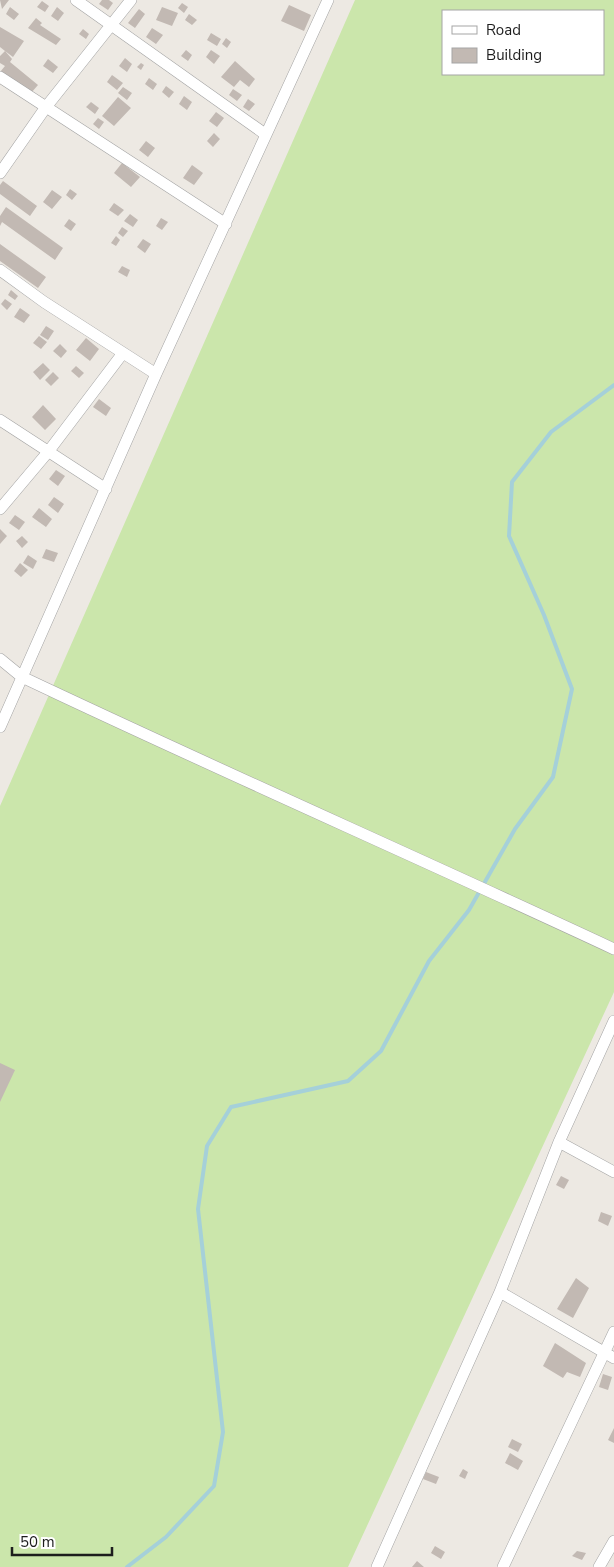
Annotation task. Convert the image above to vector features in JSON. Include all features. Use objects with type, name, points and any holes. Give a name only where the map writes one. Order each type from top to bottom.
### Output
[{"type":"street","points":[[76,0],[265,134]]},
{"type":"street","points":[[0,173],[46,107],[130,0]]},
{"type":"street","points":[[0,726],[156,374],[328,0]]},
{"type":"street","points":[[0,77],[226,224]]},
{"type":"street","points":[[0,270],[44,302],[156,374]]},
{"type":"street","points":[[0,509],[48,452],[123,353]]},
{"type":"street","points":[[0,420],[106,489]]},
{"type":"street","points":[[0,659],[22,677],[201,762],[474,883],[614,949]]},
{"type":"street","points":[[377,1567],[500,1292],[559,1142],[614,1021]]},
{"type":"street","points":[[559,1142],[614,1172]]},
{"type":"street","points":[[500,1292],[609,1355]]},
{"type":"street","points":[[503,1567],[609,1355],[614,1332]]},
{"type":"street","points":[[599,1567],[611,1554],[614,1541]]},
{"type":"green space","points":[[355,0],[614,0],[614,992],[348,1567],[0,1567],[0,806]]},
{"type":"building","points":[[0,0],[9,0],[2,9]]},
{"type":"building","points":[[102,0],[109,0],[113,3],[108,10],[99,4]]},
{"type":"building","points":[[42,1],[49,6],[45,12],[37,7]]},
{"type":"building","points":[[182,3],[188,7],[184,13],[178,8]]},
{"type":"building","points":[[289,5],[311,15],[304,31],[281,21]]},
{"type":"building","points":[[10,7],[19,14],[14,20],[6,14]]},
{"type":"building","points":[[57,7],[64,13],[58,21],[51,16]]},
{"type":"building","points":[[162,7],[178,13],[172,26],[156,20]]},
{"type":"building","points":[[139,9],[145,14],[135,28],[128,23]]},
{"type":"building","points":[[189,14],[197,20],[192,25],[185,20]]},
{"type":"building","points":[[36,18],[42,23],[40,25],[61,39],[56,45],[28,28]]},
{"type":"building","points":[[0,27],[24,41],[13,57],[0,47]]},
{"type":"building","points":[[152,28],[163,35],[156,44],[146,37]]},
{"type":"building","points":[[83,29],[89,34],[86,39],[79,34]]},
{"type":"building","points":[[211,33],[221,39],[217,46],[207,40]]},
{"type":"building","points":[[226,38],[231,42],[227,48],[222,44]]},
{"type":"building","points":[[186,50],[192,55],[188,61],[181,56]]},
{"type":"building","points":[[211,50],[220,56],[214,64],[206,57]]},
{"type":"building","points":[[5,51],[12,59],[10,62],[38,85],[31,93],[0,72],[5,66],[0,63],[0,56]]},
{"type":"building","points":[[125,58],[132,64],[127,72],[119,66]]},
{"type":"building","points":[[48,59],[58,67],[53,73],[43,66]]},
{"type":"building","points":[[235,61],[255,79],[249,87],[240,80],[234,87],[221,77]]},
{"type":"building","points":[[141,63],[144,65],[141,70],[137,67]]},
{"type":"building","points":[[112,75],[123,83],[117,90],[107,82]]},
{"type":"building","points":[[149,78],[157,84],[153,90],[145,84]]},
{"type":"building","points":[[166,86],[174,92],[169,98],[162,92]]},
{"type":"building","points":[[123,87],[132,93],[127,100],[118,93]]},
{"type":"building","points":[[233,89],[242,95],[237,101],[229,95]]},
{"type":"building","points":[[184,96],[192,102],[187,110],[179,104]]},
{"type":"building","points":[[118,97],[131,108],[114,126],[102,116]]},
{"type":"building","points":[[248,99],[255,104],[249,111],[243,107]]},
{"type":"building","points":[[91,102],[99,108],[95,114],[86,107]]},
{"type":"building","points":[[216,112],[224,118],[217,127],[209,121]]},
{"type":"building","points":[[98,118],[104,122],[99,129],[93,124]]},
{"type":"building","points":[[214,133],[220,139],[213,147],[207,141]]},
{"type":"building","points":[[146,141],[155,148],[148,157],[139,150]]},
{"type":"building","points":[[122,163],[140,177],[131,187],[114,173]]},
{"type":"building","points":[[192,165],[203,173],[194,185],[183,178]]},
{"type":"building","points":[[3,181],[37,206],[30,216],[0,194],[0,185]]},
{"type":"building","points":[[70,189],[77,194],[72,200],[66,195]]},
{"type":"building","points":[[52,190],[62,197],[52,209],[43,202]]},
{"type":"building","points":[[114,203],[124,210],[118,216],[109,210]]},
{"type":"building","points":[[6,207],[63,248],[55,260],[2,222],[0,226],[0,216]]},
{"type":"building","points":[[130,214],[138,220],[133,227],[124,221]]},
{"type":"building","points":[[161,218],[168,222],[162,230],[156,226]]},
{"type":"building","points":[[69,219],[76,224],[71,231],[64,226]]},
{"type":"building","points":[[122,227],[128,231],[123,237],[118,233]]},
{"type":"building","points":[[116,236],[120,240],[116,246],[111,243]]},
{"type":"building","points":[[143,239],[151,244],[145,253],[137,247]]},
{"type":"building","points":[[0,244],[46,277],[38,288],[0,261]]},
{"type":"building","points":[[122,266],[130,270],[127,277],[118,272]]},
{"type":"building","points":[[11,290],[18,296],[15,300],[8,295]]},
{"type":"building","points":[[5,299],[12,304],[7,310],[1,304]]},
{"type":"building","points":[[20,308],[30,315],[24,323],[14,317]]},
{"type":"building","points":[[46,326],[54,331],[48,340],[40,335]]},
{"type":"building","points":[[39,336],[47,342],[41,349],[33,343]]},
{"type":"building","points":[[86,338],[99,349],[90,361],[76,350]]},
{"type":"building","points":[[60,344],[67,351],[61,358],[53,351]]},
{"type":"building","points":[[43,363],[50,370],[40,380],[33,372]]},
{"type":"building","points":[[76,366],[84,373],[79,378],[71,371]]},
{"type":"building","points":[[53,372],[59,378],[51,386],[45,380]]},
{"type":"building","points":[[99,399],[111,408],[106,416],[93,407]]},
{"type":"building","points":[[43,405],[56,419],[45,430],[32,417]]},
{"type":"building","points":[[56,470],[65,476],[58,486],[49,479]]},
{"type":"building","points":[[54,497],[64,504],[58,513],[48,505]]},
{"type":"building","points":[[39,508],[52,519],[46,527],[32,517]]},
{"type":"building","points":[[15,515],[25,522],[19,530],[9,523]]},
{"type":"building","points":[[0,529],[7,536],[0,544]]},
{"type":"building","points":[[22,536],[28,542],[22,548],[16,541]]},
{"type":"building","points":[[46,549],[58,553],[54,562],[42,558]]},
{"type":"building","points":[[28,555],[37,561],[33,569],[23,563]]},
{"type":"building","points":[[20,563],[28,570],[21,577],[14,571]]},
{"type":"building","points":[[0,1063],[15,1070],[0,1102]]},
{"type":"building","points":[[561,1176],[569,1180],[564,1189],[556,1185]]},
{"type":"building","points":[[601,1212],[612,1216],[608,1226],[598,1221]]},
{"type":"building","points":[[576,1278],[589,1288],[573,1318],[557,1309]]},
{"type":"building","points":[[555,1343],[586,1363],[580,1377],[567,1372],[563,1378],[543,1366]]},
{"type":"building","points":[[603,1374],[612,1377],[608,1390],[599,1387]]},
{"type":"building","points":[[614,1428],[614,1443],[608,1440]]},
{"type":"building","points":[[512,1439],[522,1444],[518,1452],[508,1447]]},
{"type":"building","points":[[510,1453],[523,1461],[518,1470],[505,1463]]},
{"type":"building","points":[[463,1469],[468,1472],[465,1479],[459,1476]]},
{"type":"building","points":[[426,1472],[439,1477],[436,1484],[423,1479]]},
{"type":"building","points":[[435,1546],[445,1552],[441,1559],[431,1553]]},
{"type":"building","points":[[577,1551],[586,1553],[582,1560],[572,1556]]},
{"type":"building","points":[[417,1561],[424,1567],[412,1567]]},
{"type":"waterway","points":[[127,1567],[166,1537],[214,1486],[223,1432],[198,1209],[207,1146],[231,1107],[348,1081],[381,1051],[429,961],[469,910],[515,829],[553,777],[572,689],[544,615],[509,536],[512,482],[551,432],[614,385]]}]
